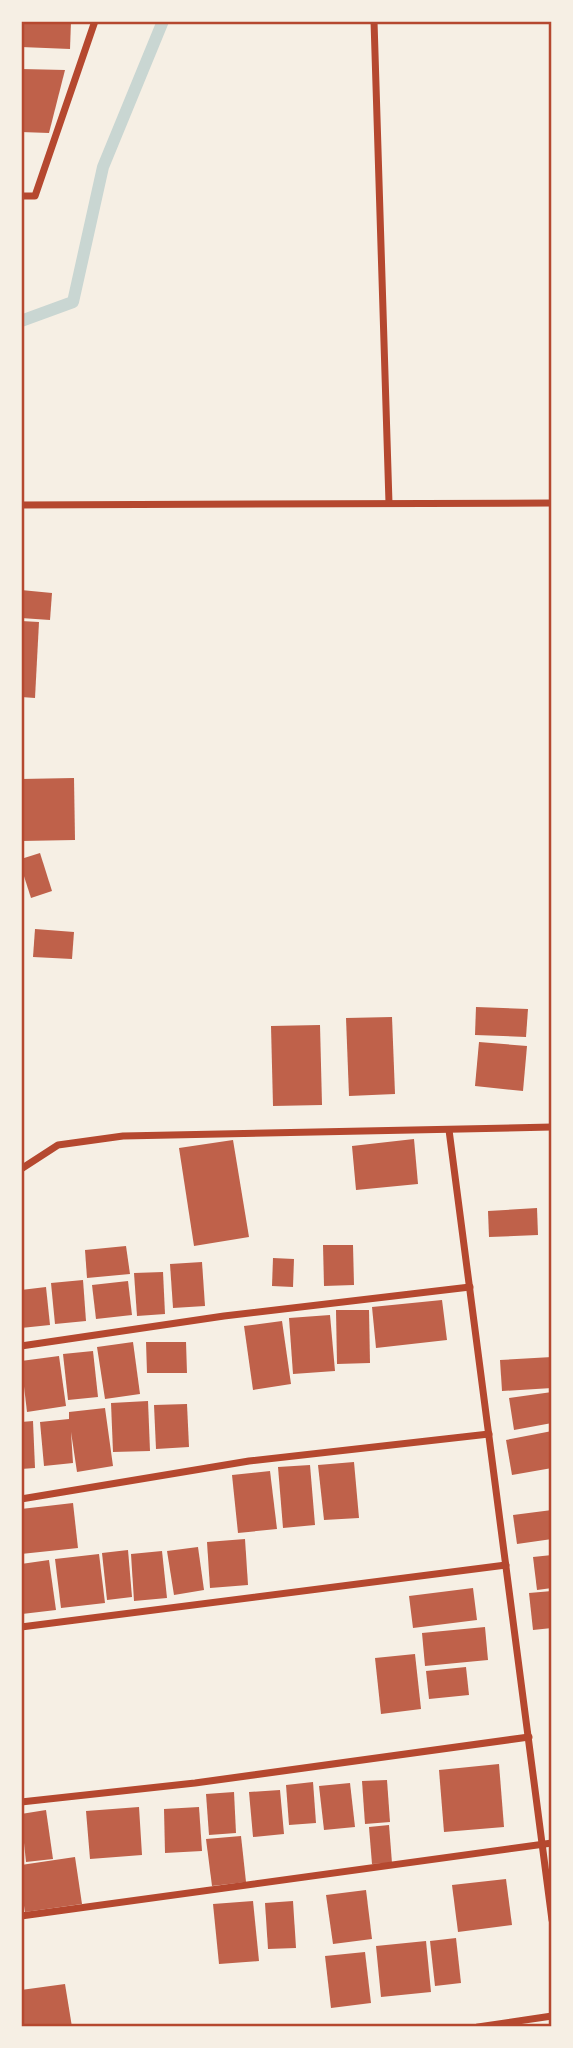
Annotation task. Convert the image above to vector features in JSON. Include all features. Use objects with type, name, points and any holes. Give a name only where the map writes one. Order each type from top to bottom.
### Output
[{"type":"street","points":[[21,196],[35,196],[95,21]]},
{"type":"street","points":[[374,21],[389,503]]},
{"type":"street","points":[[21,505],[552,503]]},
{"type":"street","points":[[21,1169],[58,1145],[123,1136],[552,1127]]},
{"type":"street","points":[[449,1130],[552,1920]]},
{"type":"street","points":[[21,1346],[224,1316],[470,1287]]},
{"type":"street","points":[[21,1499],[248,1461],[489,1434]]},
{"type":"street","points":[[21,1627],[506,1565]]},
{"type":"street","points":[[21,1802],[195,1783],[529,1737]]},
{"type":"street","points":[[21,1916],[552,1843]]},
{"type":"street","points":[[478,2027],[552,2016]]},
{"type":"building","points":[[21,21],[71,21],[70,49],[21,47]]},
{"type":"building","points":[[21,69],[65,70],[49,133],[21,132]]},
{"type":"building","points":[[21,590],[52,593],[50,620],[21,618]]},
{"type":"building","points":[[21,621],[39,622],[35,698],[21,697]]},
{"type":"building","points":[[74,778],[75,840],[21,841],[21,779]]},
{"type":"building","points":[[40,853],[52,891],[31,898],[21,859]]},
{"type":"building","points":[[35,929],[74,932],[72,959],[33,957]]},
{"type":"building","points":[[476,1007],[528,1009],[526,1037],[475,1035]]},
{"type":"building","points":[[392,1017],[395,1094],[349,1096],[346,1018]]},
{"type":"building","points":[[320,1025],[322,1105],[273,1106],[271,1026]]},
{"type":"building","points":[[479,1042],[527,1046],[523,1091],[475,1086]]},
{"type":"building","points":[[414,1139],[418,1184],[356,1190],[352,1146]]},
{"type":"building","points":[[233,1140],[249,1237],[194,1246],[179,1148]]},
{"type":"building","points":[[537,1208],[538,1235],[489,1237],[488,1211]]},
{"type":"building","points":[[323,1245],[353,1245],[354,1285],[324,1286]]},
{"type":"building","points":[[126,1246],[130,1274],[87,1278],[85,1250]]},
{"type":"building","points":[[273,1258],[294,1259],[293,1287],[272,1286]]},
{"type":"building","points":[[202,1262],[205,1306],[173,1308],[170,1264]]},
{"type":"building","points":[[163,1272],[165,1314],[137,1316],[134,1273]]},
{"type":"building","points":[[83,1280],[86,1321],[55,1324],[51,1283]]},
{"type":"building","points":[[128,1281],[132,1315],[96,1319],[92,1285]]},
{"type":"building","points":[[46,1287],[50,1325],[21,1328],[21,1290]]},
{"type":"building","points":[[442,1300],[447,1340],[376,1348],[372,1307]]},
{"type":"building","points":[[336,1310],[369,1310],[370,1363],[337,1364]]},
{"type":"building","points":[[330,1315],[335,1371],[293,1374],[289,1318]]},
{"type":"building","points":[[282,1321],[291,1384],[253,1390],[244,1326]]},
{"type":"building","points":[[133,1342],[140,1394],[105,1399],[97,1347]]},
{"type":"building","points":[[146,1342],[186,1342],[187,1373],[147,1373]]},
{"type":"building","points":[[93,1351],[98,1397],[68,1400],[63,1354]]},
{"type":"building","points":[[59,1356],[66,1406],[27,1412],[21,1361]]},
{"type":"building","points":[[552,1357],[552,1388],[502,1391],[500,1360]]},
{"type":"building","points":[[552,1392],[552,1423],[514,1430],[509,1398]]},
{"type":"building","points":[[148,1401],[150,1451],[113,1452],[111,1403]]},
{"type":"building","points":[[187,1404],[189,1447],[156,1449],[154,1405]]},
{"type":"building","points":[[105,1408],[113,1466],[77,1472],[71,1432],[73,1463],[44,1466],[40,1422],[69,1419],[69,1412]]},
{"type":"building","points":[[33,1421],[35,1468],[21,1469],[21,1422]]},
{"type":"building","points":[[552,1431],[552,1468],[512,1475],[506,1440]]},
{"type":"building","points":[[354,1462],[359,1518],[324,1520],[318,1465]]},
{"type":"building","points":[[310,1465],[315,1525],[283,1528],[278,1467]]},
{"type":"building","points":[[270,1471],[277,1529],[238,1533],[232,1475]]},
{"type":"building","points":[[73,1503],[78,1548],[21,1554],[21,1509]]},
{"type":"building","points":[[552,1510],[552,1539],[517,1544],[513,1515]]},
{"type":"building","points":[[245,1539],[248,1585],[210,1588],[207,1542]]},
{"type":"building","points":[[198,1547],[204,1590],[174,1595],[167,1551]]},
{"type":"building","points":[[128,1550],[132,1597],[107,1600],[102,1553]]},
{"type":"building","points":[[162,1551],[167,1598],[134,1601],[131,1554]]},
{"type":"building","points":[[99,1554],[105,1603],[61,1608],[55,1559]]},
{"type":"building","points":[[552,1555],[552,1588],[537,1590],[533,1557]]},
{"type":"building","points":[[49,1560],[56,1610],[22,1614],[21,1564]]},
{"type":"building","points":[[473,1588],[477,1620],[413,1628],[409,1596]]},
{"type":"building","points":[[552,1591],[552,1628],[533,1630],[529,1593]]},
{"type":"building","points":[[485,1627],[488,1660],[425,1666],[422,1633]]},
{"type":"building","points":[[415,1654],[421,1709],[381,1714],[375,1658]]},
{"type":"building","points":[[466,1667],[469,1695],[429,1699],[426,1671]]},
{"type":"building","points":[[499,1764],[504,1827],[444,1832],[439,1770]]},
{"type":"building","points":[[387,1780],[390,1822],[365,1824],[362,1781]]},
{"type":"building","points":[[313,1782],[316,1823],[289,1825],[286,1785]]},
{"type":"building","points":[[350,1783],[355,1827],[324,1830],[319,1786]]},
{"type":"building","points":[[280,1790],[284,1834],[253,1837],[249,1792]]},
{"type":"building","points":[[234,1792],[236,1833],[209,1835],[206,1794]]},
{"type":"building","points":[[139,1807],[142,1855],[90,1859],[86,1811]]},
{"type":"building","points":[[199,1807],[202,1851],[165,1853],[164,1809]]},
{"type":"building","points":[[46,1810],[53,1859],[26,1862],[21,1814]]},
{"type":"building","points":[[389,1825],[392,1863],[372,1864],[369,1827]]},
{"type":"building","points":[[241,1836],[246,1882],[212,1886],[206,1839]]},
{"type":"building","points":[[75,1857],[82,1904],[25,1912],[21,1865]]},
{"type":"building","points":[[506,1879],[512,1925],[458,1932],[452,1885]]},
{"type":"building","points":[[366,1890],[372,1939],[333,1944],[326,1895]]},
{"type":"building","points":[[253,1901],[259,1961],[219,1964],[213,1904]]},
{"type":"building","points":[[293,1901],[296,1948],[268,1949],[265,1903]]},
{"type":"building","points":[[456,1938],[461,1983],[435,1986],[430,1941]]},
{"type":"building","points":[[426,1941],[431,1992],[381,1997],[376,1946]]},
{"type":"building","points":[[365,1952],[371,2003],[331,2008],[325,1956]]},
{"type":"building","points":[[65,1984],[72,2027],[21,2027],[21,1990]]},
{"type":"waterway","points":[[21,321],[73,302],[103,167],[163,21]]}]
